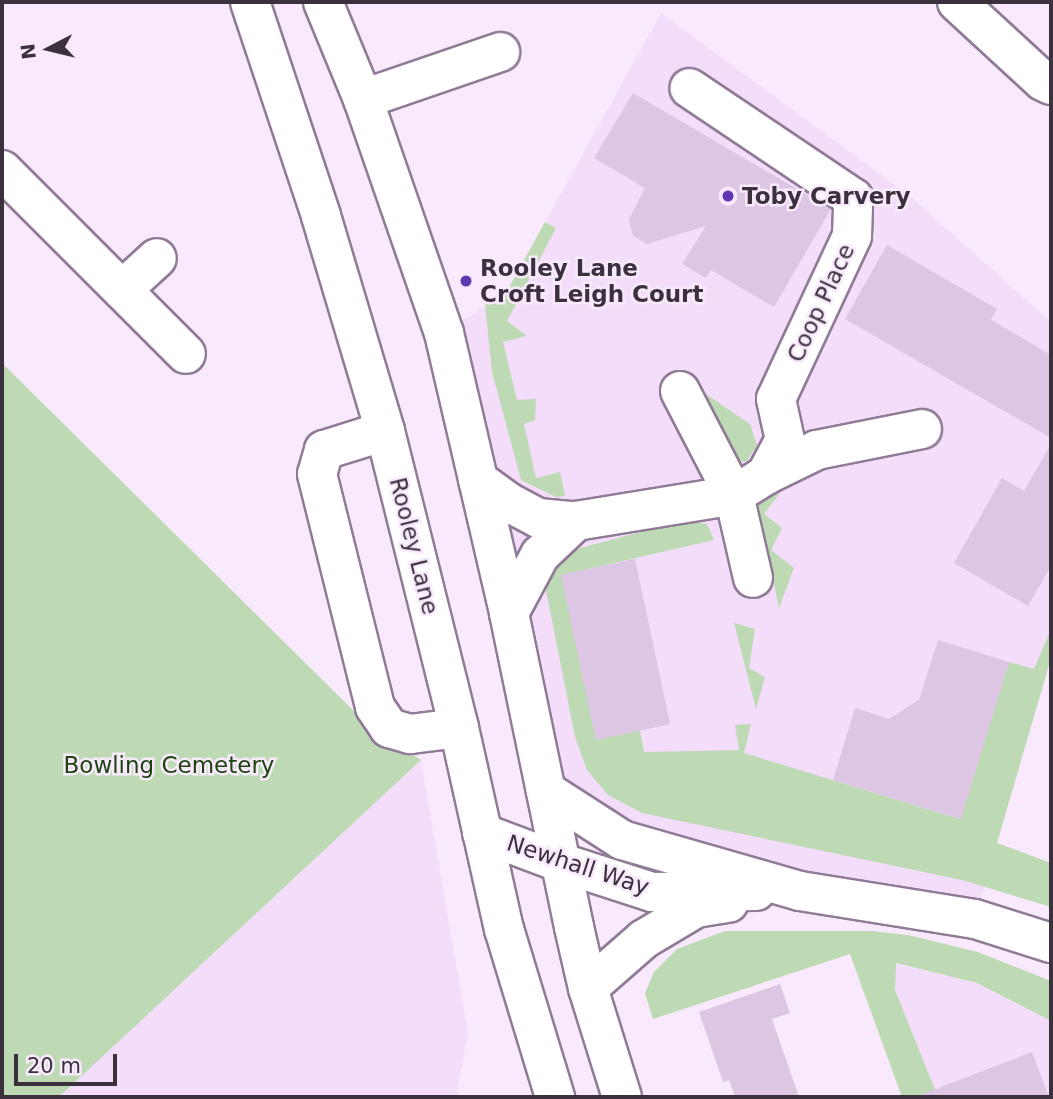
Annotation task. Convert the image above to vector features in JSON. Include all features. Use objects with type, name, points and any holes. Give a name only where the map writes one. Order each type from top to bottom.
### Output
[{"type":"main road","name":"Rooley Lane","points":[[250,2],[321,216],[385,431],[459,728],[504,929],[553,1095]]},
{"type":"main road","points":[[323,2],[363,99],[444,332],[509,613],[559,862],[588,988],[622,1097]]},
{"type":"main road","points":[[957,2],[1043,81],[1051,85]]},
{"type":"main road","points":[[363,99],[499,52]]},
{"type":"main road","name":"Coop Place","points":[[478,480],[508,502],[538,518],[576,522],[734,495],[766,475],[785,440],[776,399],[852,236],[853,198],[689,88]]},
{"type":"main road","points":[[2,170],[186,354]]},
{"type":"main road","points":[[122,290],[156,258]]},
{"type":"main road","points":[[680,391],[734,495],[753,578]]},
{"type":"main road","points":[[766,475],[817,450],[922,429]]},
{"type":"main road","points":[[385,431],[324,450],[317,474],[375,707],[389,728],[410,734],[459,728]]},
{"type":"main road","points":[[509,613],[540,555],[576,522]]},
{"type":"main road","name":"Newhall Way","points":[[546,791],[622,840],[800,891],[975,919],[1051,943]]},
{"type":"main road","name":"Newhall Way","points":[[482,832],[559,862],[653,892],[800,891]]},
{"type":"main road","name":"Newhall Way","points":[[588,988],[644,939],[696,908],[800,891]]},
{"type":"shaded area","points":[[661,13],[911,197],[1051,322],[1051,658],[975,919],[800,891],[546,791],[444,333],[507,291]]},
{"type":"shaded area","points":[[421,760],[468,1034],[457,1091],[459,1097],[59,1097]]},
{"type":"shaded area","points":[[850,953],[977,983],[1051,1021],[1051,1097],[902,1097]]},
{"type":"green space","points":[[545,222],[556,228],[507,321],[527,336],[503,342],[517,400],[536,399],[535,420],[524,424],[536,478],[560,472],[565,496],[556,497],[521,480],[492,372],[485,305],[507,291]]},
{"type":"green space","name":"Bowling Cemetery","points":[[2,363],[364,721],[421,760],[59,1097],[2,1097]]},
{"type":"green space","points":[[700,390],[750,424],[757,445],[747,461],[738,462]]},
{"type":"green space","points":[[780,493],[764,514],[782,528],[771,550],[794,568],[779,608],[756,502]]},
{"type":"green space","points":[[682,521],[707,524],[714,540],[562,575],[640,730],[644,752],[739,750],[735,725],[751,724],[744,753],[960,819],[1009,662],[1034,669],[1051,629],[1051,658],[997,843],[1051,863],[1051,907],[962,880],[642,813],[608,795],[587,770],[575,737],[545,585],[558,562],[573,550]]},
{"type":"green space","points":[[734,623],[755,629],[749,668],[765,677],[756,709]]},
{"type":"green space","points":[[725,931],[872,931],[908,935],[978,952],[1051,981],[1051,1021],[977,983],[896,963],[895,990],[938,1097],[902,1097],[850,954],[653,1019],[645,993],[654,972],[677,949]]},
{"type":"building","name":"Toby Carvery","points":[[633,93],[831,209],[774,307],[711,270],[706,278],[682,264],[706,226],[647,244],[633,236],[629,219],[645,188],[594,158]]},
{"type":"building","points":[[887,245],[997,309],[991,320],[1051,355],[1051,438],[845,319]]},
{"type":"building","points":[[1051,444],[1051,566],[1028,606],[954,563],[1002,478],[1024,491]]},
{"type":"building","points":[[635,559],[670,724],[596,740],[561,575]]},
{"type":"building","points":[[938,640],[1009,662],[961,819],[833,780],[855,708],[889,719],[919,700]]},
{"type":"building","points":[[780,984],[790,1013],[772,1019],[799,1097],[735,1097],[729,1080],[723,1082],[699,1012]]},
{"type":"building","points":[[1032,1052],[1049,1097],[920,1095]]},
{"type":"place","name":"Toby Carvery","points":[[728,196]]},
{"type":"place","name":"Rooley Lane Croft Leigh Court","points":[[466,281]]}]
